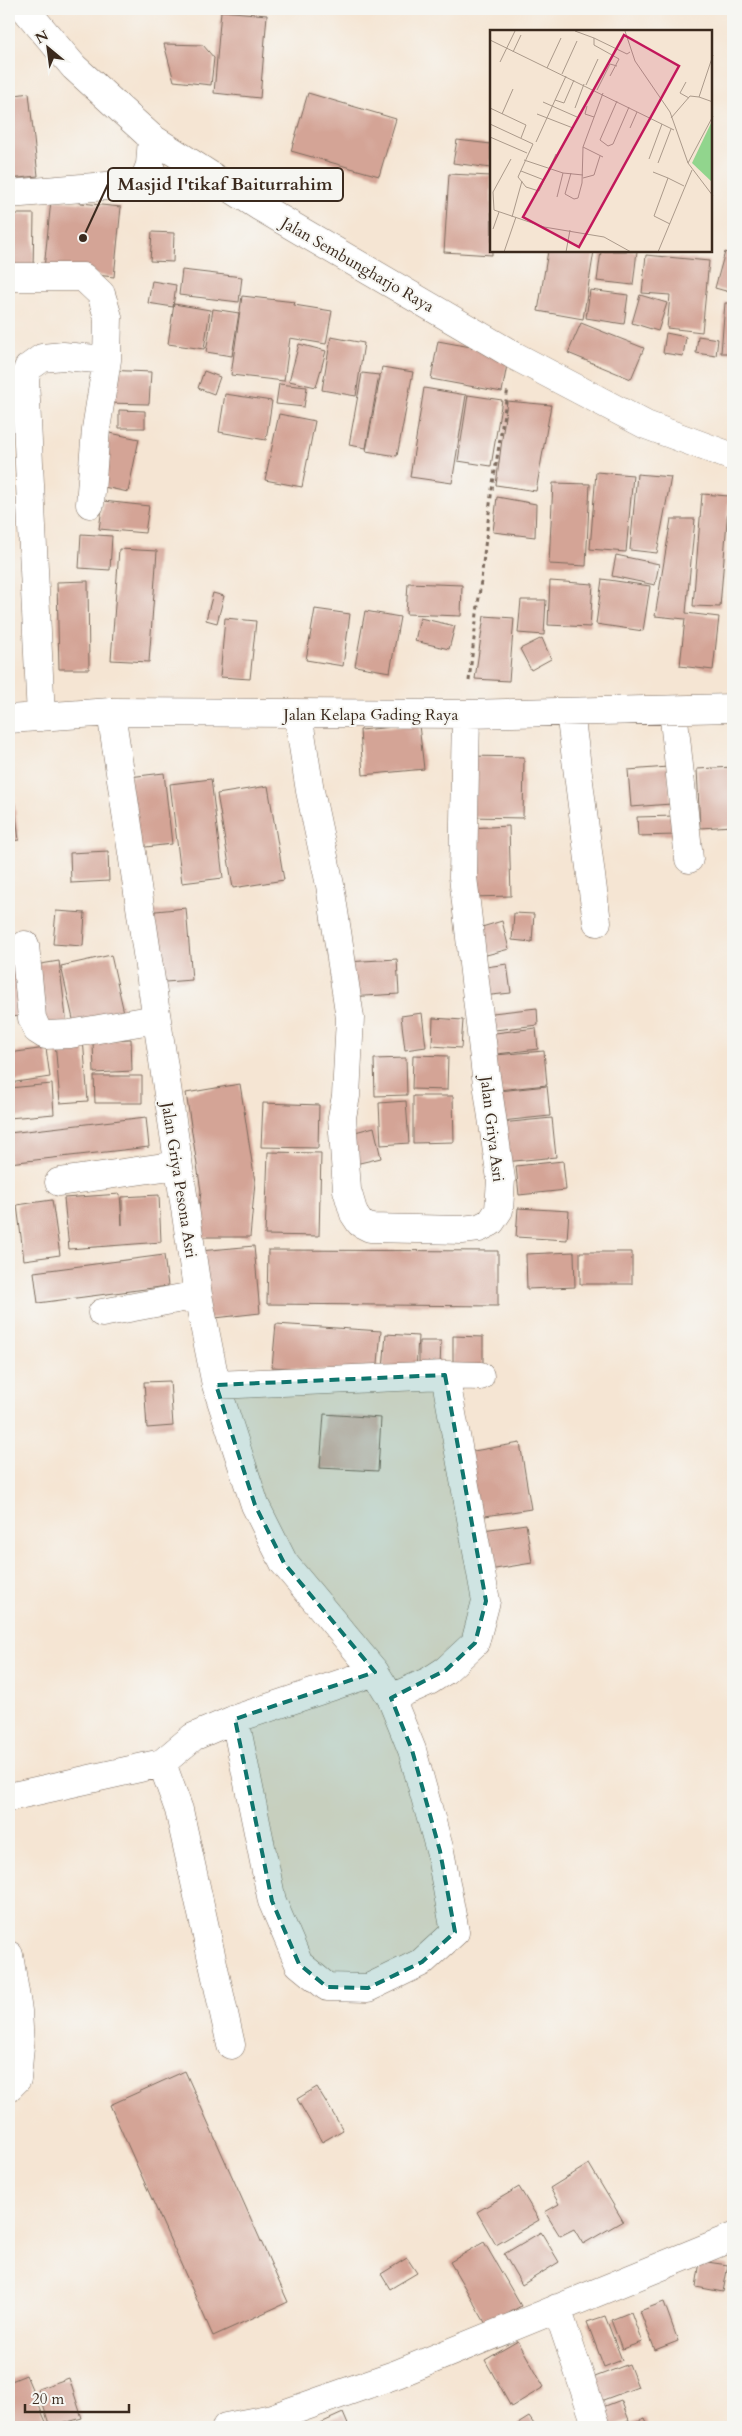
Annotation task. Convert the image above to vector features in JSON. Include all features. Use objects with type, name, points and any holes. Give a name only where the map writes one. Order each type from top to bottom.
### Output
[{"type":"street","name":"Jalan Sembungharjo Raya","points":[[25,9],[74,67],[152,138],[260,207],[513,355],[646,425],[733,457]]},
{"type":"street","points":[[9,194],[143,183],[150,165],[152,138]]},
{"type":"street","points":[[9,277],[82,278],[101,294],[108,317],[107,360],[96,429],[90,504]]},
{"type":"street","points":[[41,717],[25,379],[28,368],[42,358],[63,356],[107,360]]},
{"type":"street","name":"Jalan Kelapa Gading Raya","points":[[9,719],[111,712],[466,714],[733,708]]},
{"type":"street","points":[[673,710],[689,858]]},
{"type":"street","name":"Jalan Griya Pesona Asri","points":[[111,712],[198,1295],[216,1385],[255,1505],[284,1563],[375,1672],[391,1698],[412,1750],[440,1851],[455,1932],[422,1962],[368,1988],[327,1987],[299,1964],[272,1901],[235,1719]]},
{"type":"street","points":[[570,712],[597,922]]},
{"type":"street","name":"Jalan Griya Asri","points":[[298,714],[310,791],[330,885],[350,1018],[342,1138],[347,1190],[354,1214],[360,1223],[370,1228],[462,1230],[479,1228],[491,1222],[499,1210],[501,1179],[486,1076],[463,877],[466,714]]},
{"type":"street","points":[[25,945],[32,1018],[37,1030],[45,1035],[70,1034],[156,1019]]},
{"type":"street","points":[[59,1182],[178,1165]]},
{"type":"street","points":[[102,1313],[198,1295]]},
{"type":"street","points":[[216,1385],[445,1375],[480,1376]]},
{"type":"street","points":[[391,1698],[429,1681],[446,1670],[476,1643],[486,1601],[445,1375]]},
{"type":"street","points":[[9,1797],[162,1763],[193,1737],[235,1719],[375,1672]]},
{"type":"street","points":[[162,1763],[179,1810],[231,2045]]},
{"type":"street","points":[[9,1955],[18,2011],[20,2046],[17,2078],[9,2088]]},
{"type":"street","points":[[226,2427],[272,2418],[397,2374],[733,2237]]},
{"type":"street","points":[[557,2308],[597,2427]]},
{"type":"path","points":[[466,714],[491,496],[513,355]]},
{"type":"highlighted area","points":[[445,1375],[486,1601],[475,1643],[446,1670],[391,1698],[412,1750],[440,1851],[455,1932],[422,1962],[368,1988],[327,1987],[299,1964],[272,1901],[235,1719],[375,1672],[284,1563],[255,1505],[216,1385]]},
{"type":"building","points":[[221,11],[267,15],[260,98],[214,93]]},
{"type":"building","points":[[164,44],[203,45],[214,58],[211,85],[174,81]]},
{"type":"building","points":[[29,93],[38,176],[9,179],[9,96]]},
{"type":"building","points":[[308,93],[396,119],[379,176],[291,151]]},
{"type":"building","points":[[457,140],[490,144],[490,168],[453,163]]},
{"type":"building","points":[[449,174],[490,176],[490,252],[492,252],[492,255],[444,252]]},
{"type":"building","points":[[51,200],[121,207],[114,277],[44,269]]},
{"type":"building","points":[[9,214],[34,214],[33,270],[9,270]]},
{"type":"building","points":[[152,232],[174,233],[173,262],[150,261]]},
{"type":"building","points":[[548,252],[594,252],[583,319],[538,311]]},
{"type":"building","points":[[601,252],[637,252],[633,285],[597,281]]},
{"type":"building","points":[[725,252],[733,255],[733,293],[715,288]]},
{"type":"building","points":[[646,255],[709,261],[702,332],[667,328],[670,295],[642,293]]},
{"type":"building","points":[[182,270],[242,277],[239,302],[179,295]]},
{"type":"building","points":[[152,281],[176,285],[173,307],[148,303]]},
{"type":"building","points":[[590,290],[628,295],[624,324],[586,318]]},
{"type":"building","points":[[640,295],[667,303],[658,331],[632,323]]},
{"type":"building","points":[[242,296],[295,302],[294,305],[332,311],[326,344],[290,338],[284,381],[231,375]]},
{"type":"building","points":[[725,303],[733,303],[733,353],[721,353]]},
{"type":"building","points":[[174,304],[210,310],[204,349],[168,344]]},
{"type":"building","points":[[213,309],[239,313],[232,356],[206,352]]},
{"type":"building","points":[[581,323],[644,348],[631,379],[568,353]]},
{"type":"building","points":[[666,333],[686,337],[683,356],[663,353]]},
{"type":"building","points":[[698,336],[718,339],[716,356],[696,353]]},
{"type":"building","points":[[331,337],[364,343],[356,396],[322,390]]},
{"type":"building","points":[[438,341],[509,354],[502,392],[431,379]]},
{"type":"building","points":[[299,344],[326,351],[316,387],[289,381]]},
{"type":"building","points":[[382,367],[413,372],[397,456],[366,451]]},
{"type":"building","points":[[106,370],[151,372],[149,404],[105,403]]},
{"type":"building","points":[[204,371],[220,377],[214,394],[198,388]]},
{"type":"building","points":[[362,373],[379,375],[366,448],[349,445]]},
{"type":"building","points":[[279,384],[307,387],[304,407],[276,404]]},
{"type":"building","points":[[424,388],[466,395],[452,483],[410,477]]},
{"type":"building","points":[[225,394],[272,401],[266,440],[219,432]]},
{"type":"building","points":[[468,395],[502,400],[491,466],[458,461]]},
{"type":"building","points":[[507,401],[551,405],[536,491],[496,485]]},
{"type":"building","points":[[119,410],[145,411],[145,428],[119,428]]},
{"type":"building","points":[[279,414],[315,421],[302,487],[265,480]]},
{"type":"building","points":[[110,433],[139,439],[128,492],[99,486]]},
{"type":"building","points":[[596,472],[633,475],[626,552],[590,549]]},
{"type":"building","points":[[637,474],[671,477],[657,553],[630,550]]},
{"type":"building","points":[[553,483],[590,484],[586,566],[549,564]]},
{"type":"building","points":[[702,494],[729,496],[720,607],[693,606]]},
{"type":"building","points":[[497,497],[536,504],[535,537],[493,532]]},
{"type":"building","points":[[103,501],[149,506],[145,533],[99,529]]},
{"type":"building","points":[[671,519],[695,519],[686,613],[719,617],[713,670],[680,666],[685,619],[655,616]]},
{"type":"building","points":[[81,534],[112,536],[110,570],[79,568]]},
{"type":"building","points":[[119,549],[157,551],[149,662],[111,660]]},
{"type":"building","points":[[616,555],[659,564],[655,585],[612,576]]},
{"type":"building","points":[[602,579],[650,586],[643,631],[596,624]]},
{"type":"building","points":[[88,581],[89,669],[59,669],[57,582]]},
{"type":"building","points":[[550,581],[593,584],[590,627],[548,625]]},
{"type":"building","points":[[408,583],[462,585],[461,616],[406,614]]},
{"type":"building","points":[[213,593],[224,596],[217,623],[206,620]]},
{"type":"building","points":[[521,600],[546,600],[544,635],[518,633]]},
{"type":"building","points":[[315,609],[350,614],[343,666],[306,660]]},
{"type":"building","points":[[365,611],[400,617],[390,672],[355,666]]},
{"type":"building","points":[[484,616],[514,618],[509,681],[475,679]]},
{"type":"building","points":[[225,618],[256,621],[250,679],[220,677]]},
{"type":"building","points":[[420,618],[455,626],[449,649],[415,641]]},
{"type":"building","points":[[542,638],[551,659],[531,670],[520,649]]},
{"type":"building","points":[[419,725],[424,769],[363,775],[360,730]]},
{"type":"building","points":[[471,756],[524,757],[523,818],[469,817]]},
{"type":"building","points":[[668,767],[671,804],[631,807],[628,770]]},
{"type":"building","points":[[733,767],[733,826],[700,828],[697,769]]},
{"type":"building","points":[[164,773],[172,844],[137,848],[129,777]]},
{"type":"building","points":[[211,779],[223,878],[182,883],[170,784]]},
{"type":"building","points":[[268,786],[284,880],[233,888],[217,794]]},
{"type":"building","points":[[13,793],[19,840],[9,841],[9,794]]},
{"type":"building","points":[[675,816],[676,835],[638,836],[637,817]]},
{"type":"building","points":[[509,826],[511,896],[471,897],[469,828]]},
{"type":"building","points":[[108,851],[109,881],[71,883],[70,853]]},
{"type":"building","points":[[186,908],[192,980],[152,983],[146,912]]},
{"type":"building","points":[[56,911],[85,913],[83,946],[53,944]]},
{"type":"building","points":[[514,913],[534,914],[532,942],[512,940]]},
{"type":"building","points":[[502,921],[509,949],[479,957],[472,930]]},
{"type":"building","points":[[9,937],[14,937],[20,1016],[9,1017]]},
{"type":"building","points":[[111,955],[125,1017],[75,1028],[61,966]]},
{"type":"building","points":[[397,959],[399,994],[348,997],[346,962]]},
{"type":"building","points":[[59,961],[67,1025],[43,1028],[35,965]]},
{"type":"building","points":[[507,964],[511,993],[482,996],[479,968]]},
{"type":"building","points":[[537,1008],[538,1025],[486,1031],[484,1014]]},
{"type":"building","points":[[422,1013],[426,1047],[405,1050],[401,1016]]},
{"type":"building","points":[[433,1018],[463,1020],[461,1048],[432,1046]]},
{"type":"building","points":[[536,1028],[538,1049],[489,1055],[487,1034]]},
{"type":"building","points":[[83,1039],[88,1101],[60,1103],[55,1041]]},
{"type":"building","points":[[131,1039],[132,1071],[94,1073],[93,1041]]},
{"type":"building","points":[[46,1048],[50,1077],[9,1083],[9,1053]]},
{"type":"building","points":[[544,1051],[547,1085],[498,1090],[495,1055]]},
{"type":"building","points":[[413,1055],[448,1056],[447,1090],[412,1089]]},
{"type":"building","points":[[406,1058],[407,1095],[375,1096],[374,1059]]},
{"type":"building","points":[[94,1076],[142,1076],[142,1103],[95,1103]]},
{"type":"building","points":[[52,1084],[54,1114],[9,1118],[9,1088]]},
{"type":"building","points":[[240,1084],[255,1182],[250,1237],[196,1237],[201,1191],[186,1093]]},
{"type":"building","points":[[547,1086],[550,1116],[501,1121],[499,1091]]},
{"type":"building","points":[[413,1096],[453,1096],[454,1142],[413,1143]]},
{"type":"building","points":[[406,1101],[409,1143],[381,1145],[379,1103]]},
{"type":"building","points":[[263,1103],[319,1105],[318,1148],[261,1147]]},
{"type":"building","points":[[146,1117],[149,1147],[9,1163],[9,1133]]},
{"type":"building","points":[[552,1118],[556,1157],[504,1162],[501,1123]]},
{"type":"building","points":[[374,1127],[381,1158],[351,1165],[344,1135]]},
{"type":"building","points":[[268,1152],[321,1153],[319,1236],[265,1235]]},
{"type":"building","points":[[563,1161],[566,1190],[519,1195],[516,1166]]},
{"type":"building","points":[[120,1194],[122,1225],[122,1197],[159,1195],[161,1242],[69,1249],[64,1198]]},
{"type":"building","points":[[52,1200],[60,1255],[24,1260],[17,1205]]},
{"type":"building","points":[[518,1208],[569,1211],[567,1240],[516,1237]]},
{"type":"building","points":[[254,1246],[260,1313],[206,1319],[200,1251]]},
{"type":"building","points":[[268,1250],[498,1251],[498,1306],[267,1304]]},
{"type":"building","points":[[574,1252],[575,1287],[527,1289],[526,1254]]},
{"type":"building","points":[[580,1252],[632,1252],[632,1284],[580,1284]]},
{"type":"building","points":[[164,1255],[168,1286],[38,1303],[34,1272]]},
{"type":"building","points":[[276,1324],[381,1331],[377,1374],[272,1367]]},
{"type":"building","points":[[386,1334],[418,1336],[416,1371],[383,1369]]},
{"type":"building","points":[[453,1336],[483,1337],[483,1371],[453,1371]]},
{"type":"building","points":[[419,1341],[441,1341],[440,1367],[419,1368]]},
{"type":"building","points":[[170,1381],[173,1426],[147,1428],[144,1382]]},
{"type":"building","points":[[324,1414],[381,1418],[378,1471],[320,1468]]},
{"type":"building","points":[[520,1443],[531,1509],[472,1518],[462,1453]]},
{"type":"building","points":[[526,1524],[532,1563],[483,1571],[476,1531]]},
{"type":"building","points":[[185,2071],[288,2302],[213,2336],[110,2105]]},
{"type":"building","points":[[317,2087],[343,2130],[322,2142],[297,2099]]},
{"type":"building","points":[[589,2164],[623,2221],[583,2244],[574,2229],[560,2236],[545,2212],[559,2204],[550,2188]]},
{"type":"building","points":[[519,2187],[539,2220],[496,2245],[477,2212]]},
{"type":"building","points":[[541,2232],[559,2262],[522,2285],[504,2254]]},
{"type":"building","points":[[484,2242],[521,2306],[487,2326],[450,2262]]},
{"type":"building","points":[[407,2258],[417,2273],[390,2289],[381,2274]]},
{"type":"building","points":[[700,2261],[728,2265],[723,2292],[696,2287]]},
{"type":"building","points":[[664,2302],[678,2341],[655,2350],[640,2311]]},
{"type":"building","points":[[631,2312],[642,2342],[622,2349],[611,2320]]},
{"type":"building","points":[[605,2316],[622,2360],[604,2367],[587,2322]]},
{"type":"building","points":[[518,2341],[544,2387],[511,2407],[485,2360]]},
{"type":"building","points":[[629,2364],[638,2387],[595,2403],[587,2380]]},
{"type":"building","points":[[26,2375],[46,2422],[36,2427],[9,2427],[9,2382]]},
{"type":"building","points":[[69,2378],[82,2418],[50,2427],[38,2389]]},
{"type":"building","points":[[621,2400],[629,2420],[610,2427],[595,2410]]},
{"type":"building","points":[[343,2413],[349,2427],[312,2427]]},
{"type":"building","points":[[529,2417],[536,2427],[513,2427]]},
{"type":"building","points":[[645,2418],[649,2427],[622,2427]]},
{"type":"place","name":"Masjid I'tikaf Baiturrahim","points":[[83,238]]}]
